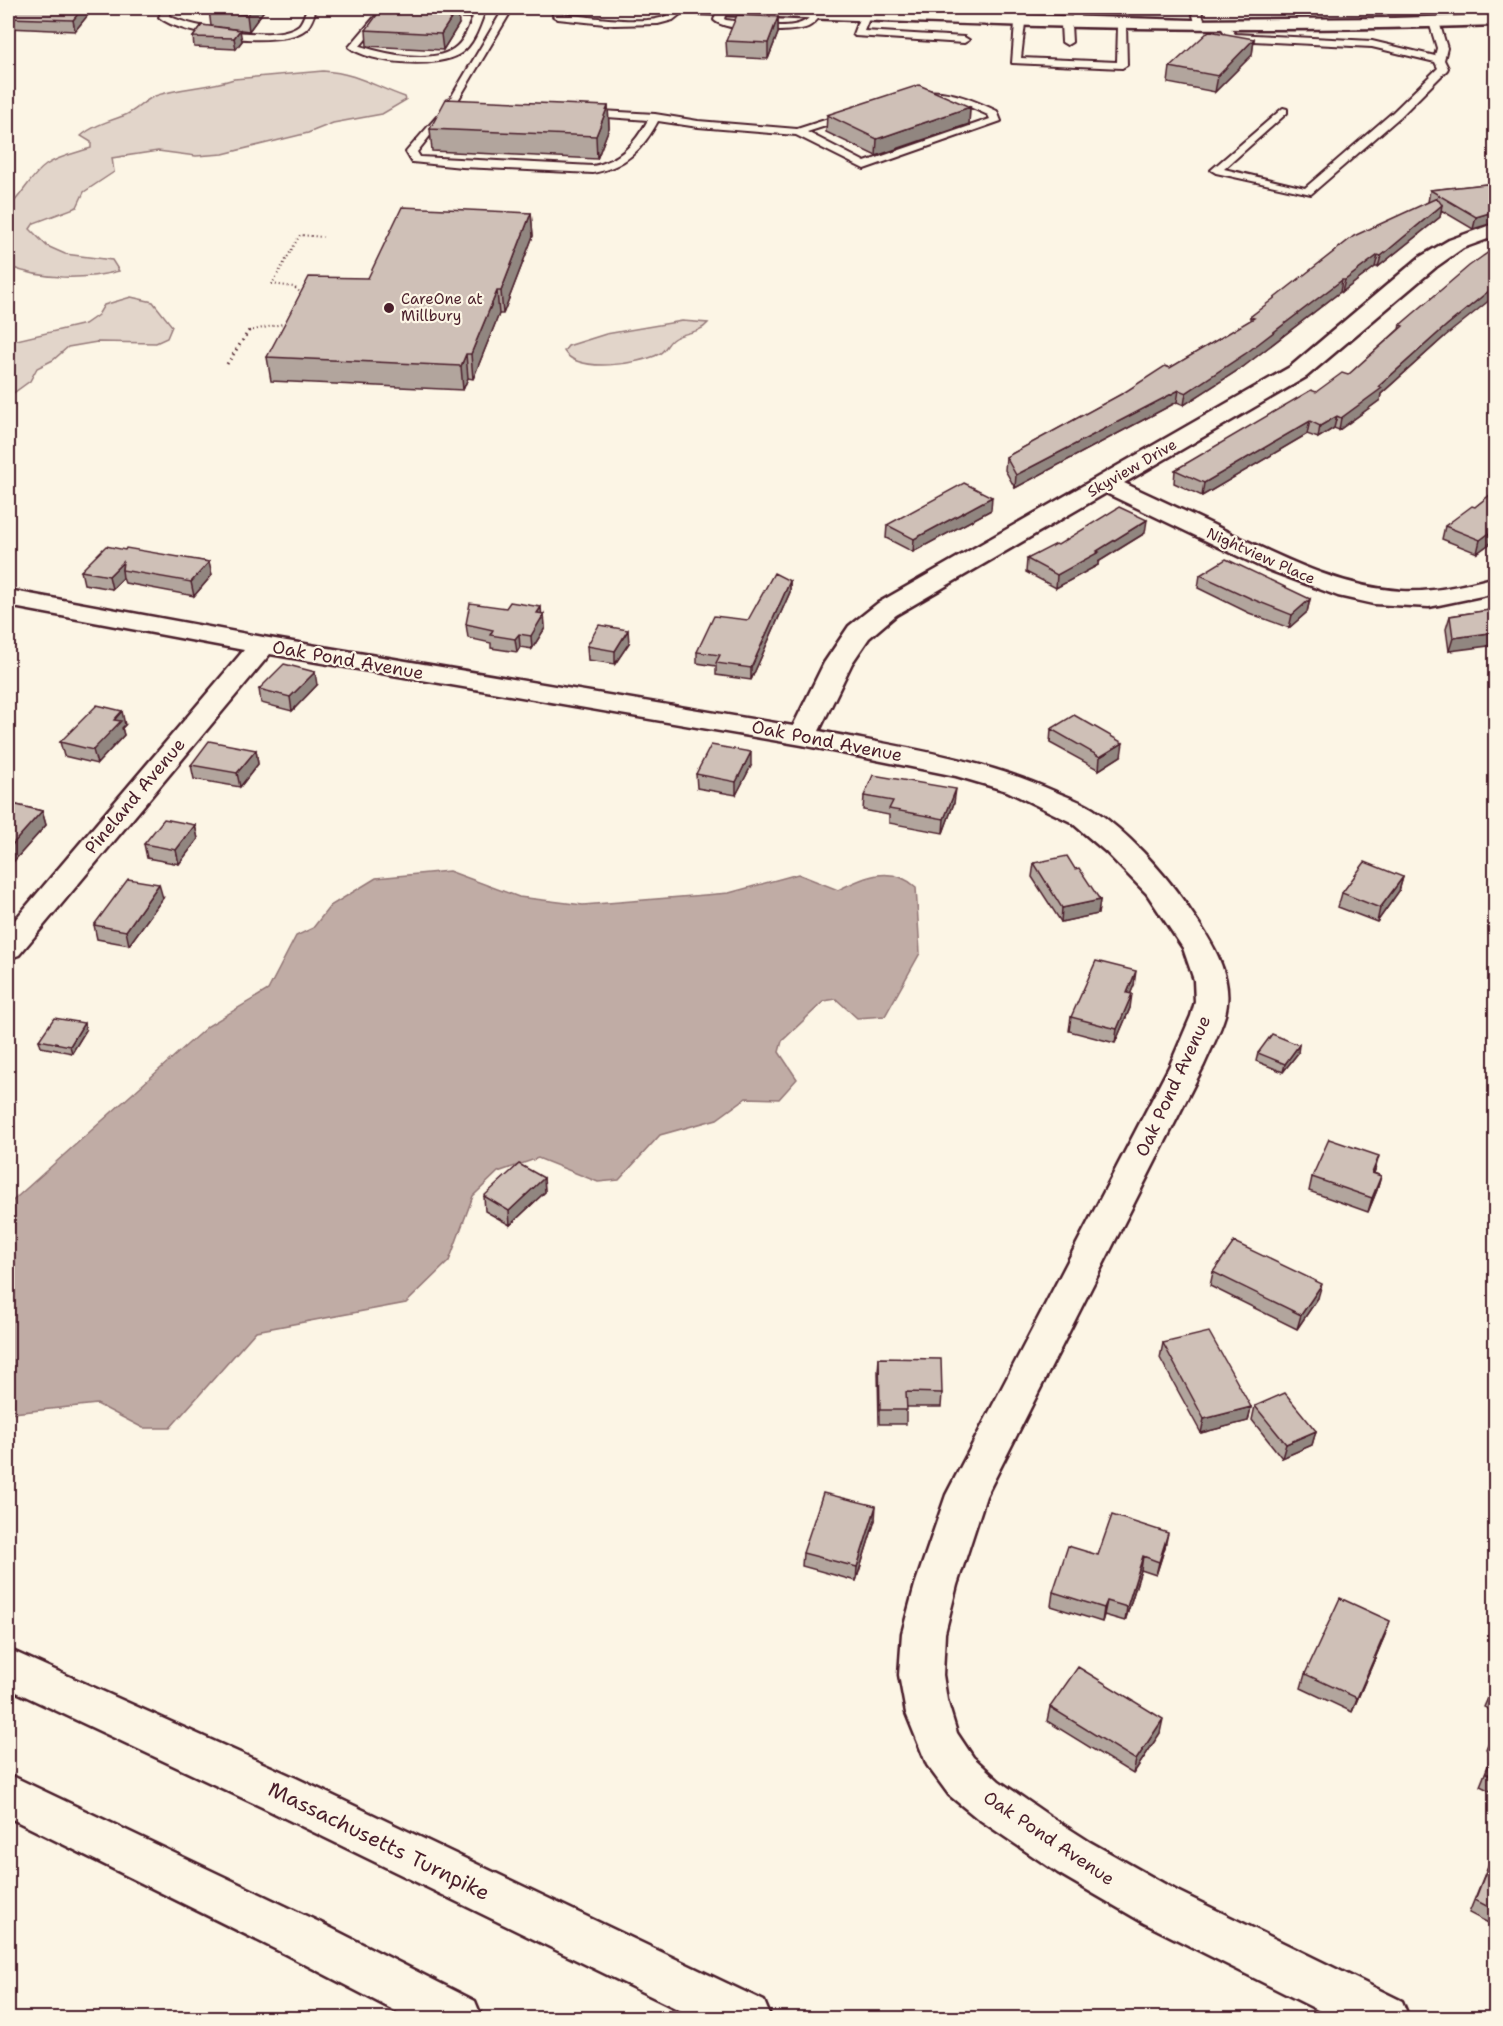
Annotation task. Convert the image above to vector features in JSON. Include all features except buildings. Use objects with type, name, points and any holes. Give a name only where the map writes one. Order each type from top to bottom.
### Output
[{"type":"main road","points":[[684,8],[810,11],[866,16],[897,13],[988,14],[1020,23],[1123,26],[1496,20]]},
{"type":"main road","name":"Skyview Drive","points":[[802,736],[838,663],[859,632],[886,609],[1299,372],[1428,262],[1456,244],[1496,230]]},
{"type":"main road","name":"Nightview Place","points":[[1105,483],[1290,571],[1323,583],[1397,598],[1428,599],[1464,594],[1496,585]]},
{"type":"main road","name":"Oak Pond Avenue","points":[[8,598],[263,645],[802,736],[951,765],[995,777],[1082,815],[1117,845],[1158,887],[1199,946],[1210,980],[1211,1002],[1208,1016],[1186,1065],[966,1495],[947,1549],[921,1648],[921,1676],[932,1726],[956,1772],[993,1804],[1123,1887],[1384,2019]]},
{"type":"main road","name":"Pineland Avenue","points":[[8,948],[263,645]]},
{"type":"main road","name":"Massachusetts Turnpike","points":[[8,1668],[280,1793],[747,2019]]},
{"type":"main road","points":[[8,1795],[302,1938],[458,2019]]},
{"type":"lane","points":[[168,8],[164,17],[172,22],[196,30],[230,35],[291,33],[303,27],[309,18],[311,8]]},
{"type":"lane","points":[[508,8],[450,105],[411,152],[416,160],[580,169],[607,166],[627,155],[641,143],[655,117]]},
{"type":"lane","points":[[557,8],[558,16],[650,22],[669,19],[684,8]]},
{"type":"lane","points":[[1195,8],[1201,26]]},
{"type":"lane","points":[[393,13],[383,13],[377,17],[354,47],[381,56],[409,59],[448,58],[461,48],[480,11],[424,13]]},
{"type":"lane","points":[[866,16],[858,34],[964,40]]},
{"type":"lane","points":[[1283,111],[1216,170],[1307,192],[1405,106],[1443,68],[1439,60],[1442,48],[1434,22]]},
{"type":"lane","points":[[1020,23],[1016,61],[1098,64],[1122,64],[1123,26]]},
{"type":"lane","points":[[1225,26],[1232,37],[1372,44],[1439,60]]},
{"type":"lane","points":[[798,132],[864,166],[996,121],[993,113],[946,93],[928,91],[896,101]]},
{"type":"lane","points":[[450,105],[473,106]]},
{"type":"lane","points":[[575,112],[655,117],[698,124],[798,132],[863,111]]},
{"type":"path","points":[[303,297],[302,292],[294,287],[272,284],[300,236],[323,237]]},
{"type":"path","points":[[227,364],[250,328],[266,329],[286,324],[294,317]]},
{"type":"shaded area","points":[[323,71],[356,77],[405,97],[406,100],[382,114],[333,123],[308,133],[223,154],[196,156],[158,151],[112,158],[114,172],[84,192],[77,207],[34,223],[30,229],[47,246],[65,254],[112,260],[119,271],[92,276],[63,277],[35,274],[8,266],[8,208],[46,165],[62,157],[91,148],[91,142],[81,136],[90,129],[128,114],[151,98],[165,93],[234,79]]},
{"type":"shaded area","points":[[131,297],[153,302],[172,326],[167,338],[156,343],[97,342],[68,347],[53,360],[37,368],[30,381],[8,397],[8,342],[85,324],[98,315],[104,305]]},
{"type":"shaded area","points":[[682,321],[708,323],[700,329],[676,337],[663,351],[650,358],[624,364],[595,365],[582,363],[571,358],[564,351],[568,346],[606,334]]},
{"type":"shaded area","points":[[449,871],[519,897],[583,905],[729,893],[798,874],[838,890],[868,877],[887,874],[907,880],[916,887],[920,953],[885,1016],[857,1018],[836,999],[824,1001],[782,1041],[779,1052],[797,1079],[779,1099],[746,1098],[717,1119],[660,1135],[619,1180],[598,1182],[538,1158],[498,1172],[473,1196],[449,1261],[406,1303],[256,1331],[170,1428],[143,1428],[97,1404],[13,1413],[8,1418],[8,1205],[208,1026],[268,990],[296,936],[313,928],[330,906],[376,878]]},
{"type":"place","name":"CareOne at Millbury","points":[[389,308]]}]
